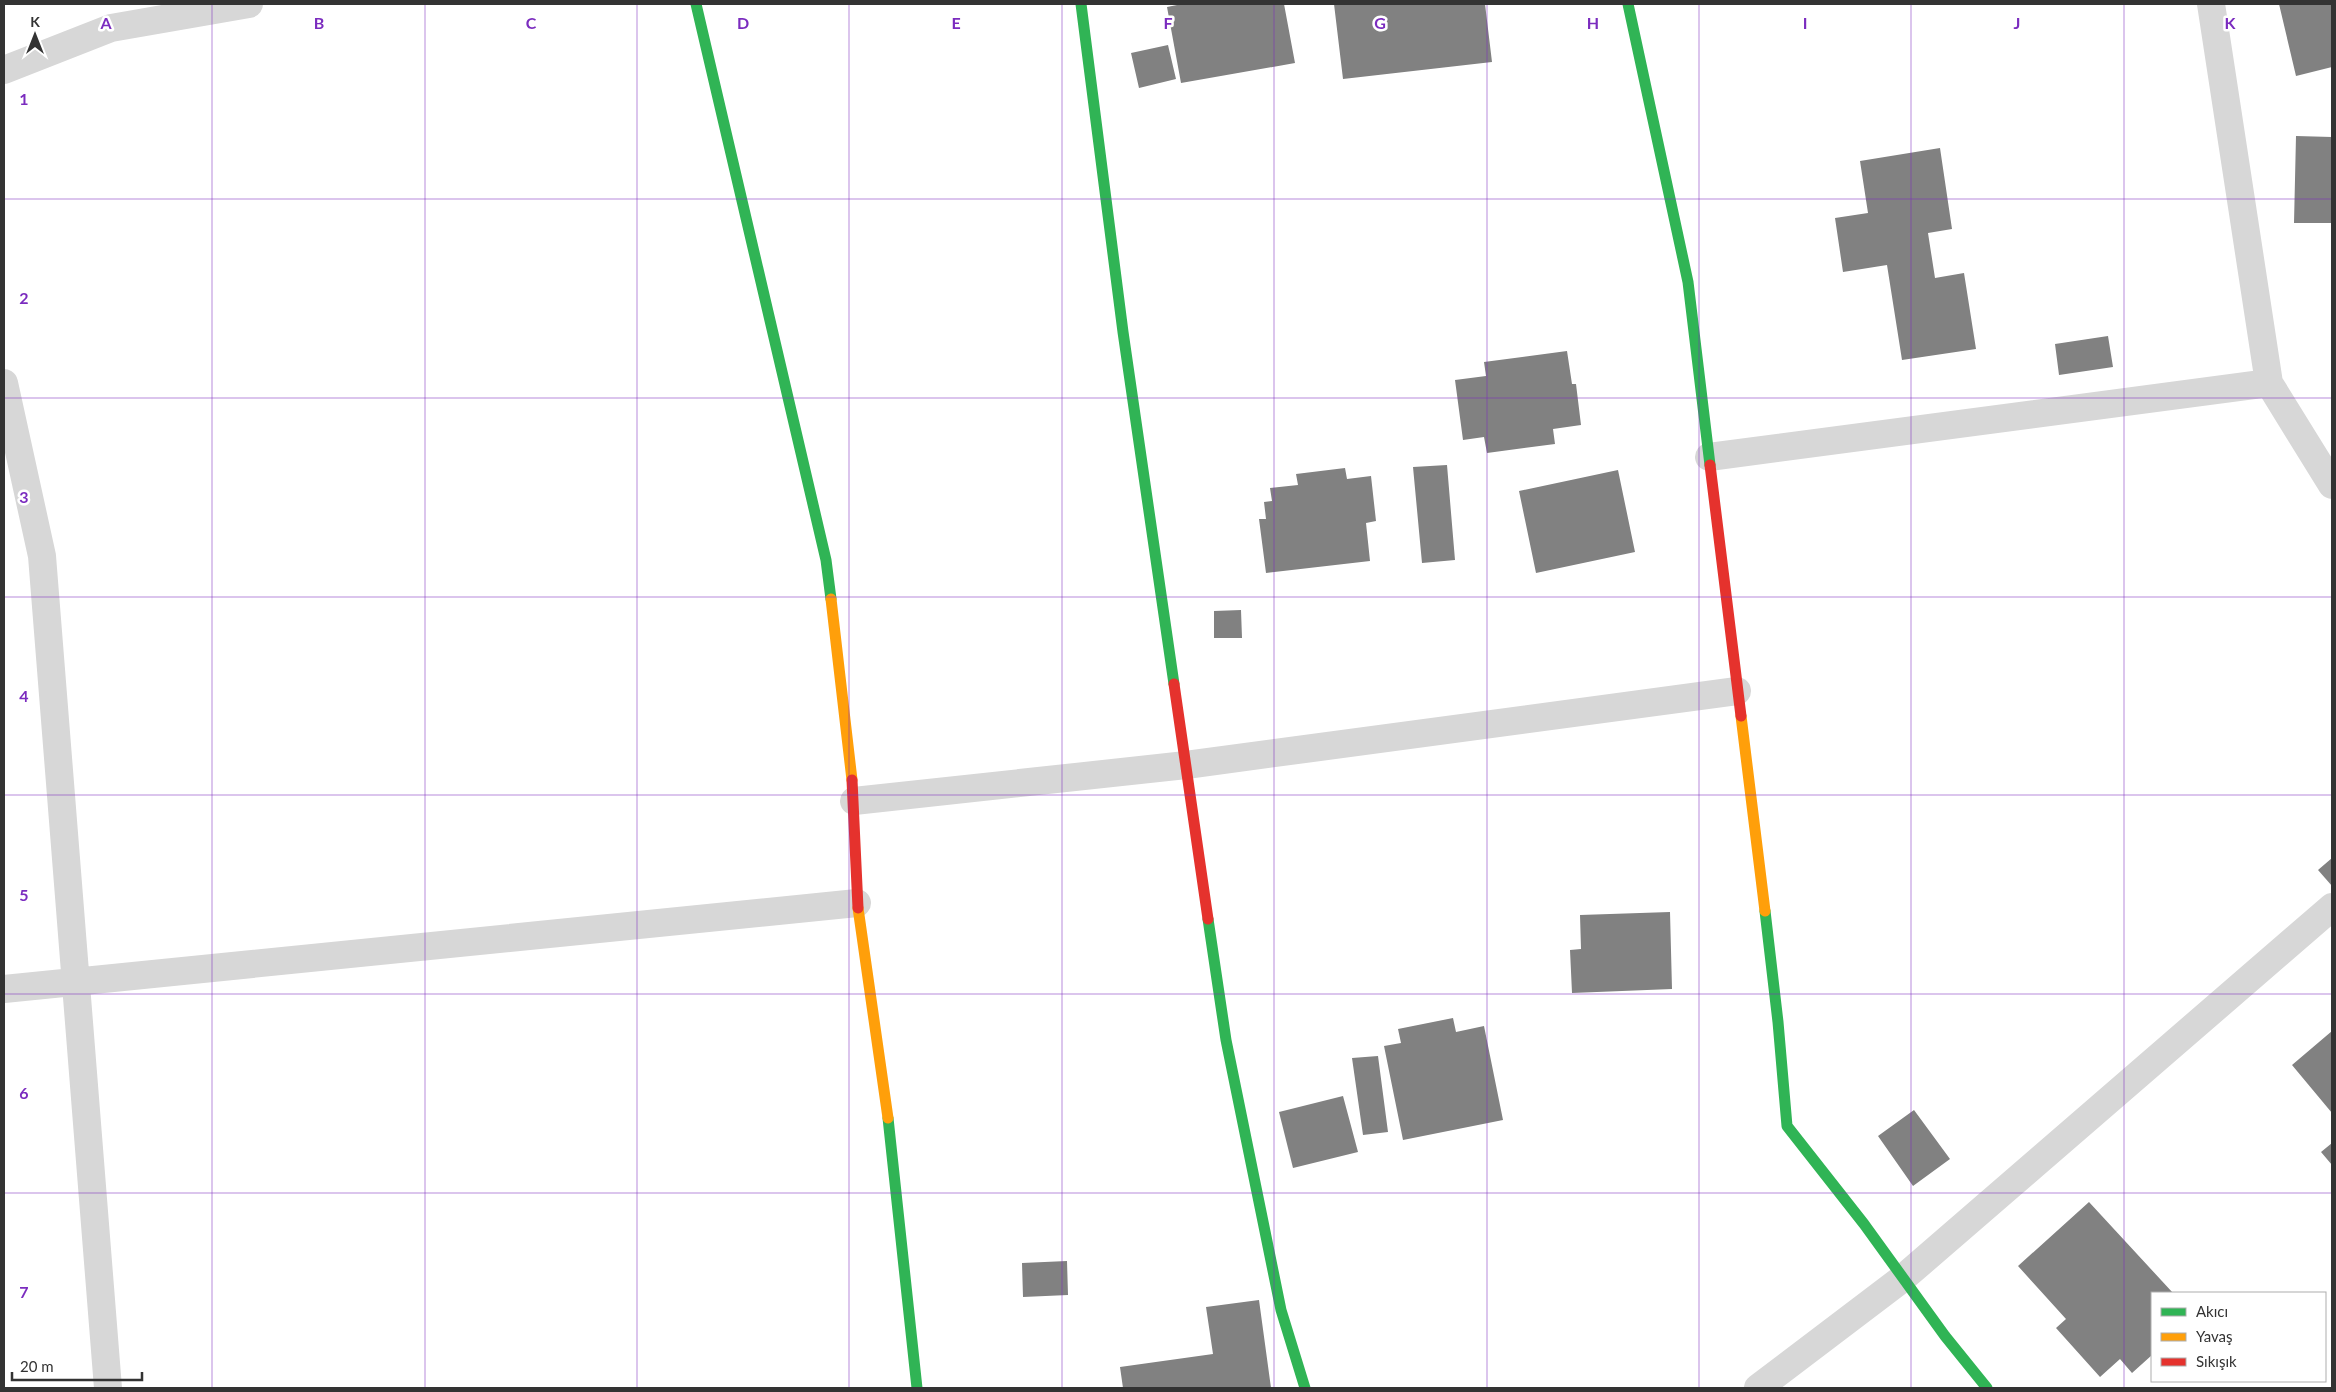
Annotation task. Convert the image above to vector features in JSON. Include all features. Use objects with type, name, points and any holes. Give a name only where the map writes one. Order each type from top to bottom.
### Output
[{"type":"street","points":[[4,70],[111,28],[249,4]]},
{"type":"street","points":[[696,4],[826,560],[854,801],[857,903],[891,1138],[917,1388]]},
{"type":"street","points":[[1081,4],[1123,332],[1226,1040],[1281,1310],[1305,1388]]},
{"type":"street","points":[[1628,4],[1688,282],[1778,1022],[1787,1126],[1864,1224],[1945,1336],[1987,1388]]},
{"type":"street","points":[[2211,4],[2269,383],[2332,485]]},
{"type":"street","points":[[4,383],[42,556],[108,1388]]},
{"type":"street","points":[[1709,457],[2269,383]]},
{"type":"street","points":[[854,801],[1186,765],[1737,690]]},
{"type":"street","points":[[4,989],[857,903]]},
{"type":"street","points":[[1758,1388],[1903,1278],[2332,907]]},
{"type":"building","points":[[1182,4],[1284,4],[1295,63],[1181,83],[1167,7]]},
{"type":"building","points":[[1334,4],[1485,4],[1492,62],[1343,79]]},
{"type":"building","points":[[2279,4],[2332,4],[2332,67],[2296,76]]},
{"type":"building","points":[[1168,45],[1176,79],[1139,88],[1131,53]]},
{"type":"building","points":[[2296,136],[2332,137],[2332,223],[2294,223]]},
{"type":"building","points":[[1940,148],[1952,229],[1928,233],[1935,278],[1964,273],[1976,349],[1902,360],[1887,265],[1843,272],[1835,218],[1868,213],[1860,161]]},
{"type":"building","points":[[2108,336],[2113,367],[2059,375],[2055,344]]},
{"type":"building","points":[[1567,351],[1572,384],[1576,384],[1581,425],[1553,429],[1555,444],[1487,453],[1484,437],[1463,440],[1455,380],[1486,376],[1484,362]]},
{"type":"building","points":[[1447,465],[1455,560],[1422,563],[1413,467]]},
{"type":"building","points":[[1345,468],[1347,479],[1371,476],[1376,521],[1366,523],[1370,561],[1266,573],[1259,519],[1266,519],[1264,502],[1272,501],[1270,488],[1298,485],[1296,474]]},
{"type":"building","points":[[1618,470],[1635,552],[1536,573],[1519,491]]},
{"type":"building","points":[[1241,610],[1242,638],[1214,638],[1214,611]]},
{"type":"building","points":[[2332,858],[2332,886],[2318,870]]},
{"type":"building","points":[[1670,912],[1672,989],[1572,993],[1570,950],[1581,949],[1580,915]]},
{"type":"building","points":[[1453,1018],[1456,1032],[1484,1026],[1503,1120],[1403,1140],[1384,1046],[1401,1043],[1398,1029]]},
{"type":"building","points":[[2332,1031],[2332,1113],[2292,1065]]},
{"type":"building","points":[[1378,1056],[1388,1132],[1363,1135],[1352,1058]]},
{"type":"building","points":[[1343,1096],[1358,1152],[1293,1168],[1279,1112]]},
{"type":"building","points":[[1914,1110],[1950,1159],[1913,1186],[1878,1136]]},
{"type":"building","points":[[2332,1143],[2332,1165],[2321,1152]]},
{"type":"building","points":[[2089,1202],[2172,1292],[2151,1292],[2151,1356],[2132,1373],[2120,1359],[2100,1377],[2056,1328],[2066,1319],[2018,1266]]},
{"type":"building","points":[[1067,1261],[1068,1295],[1023,1297],[1022,1263]]},
{"type":"building","points":[[1259,1300],[1271,1388],[1123,1388],[1120,1367],[1213,1354],[1206,1307]]},
{"type":"traffic: fast","points":[[696,4],[826,560],[831,599]]},
{"type":"traffic: fast","points":[[1081,4],[1123,332],[1174,684]]},
{"type":"traffic: fast","points":[[1628,4],[1688,282],[1710,465]]},
{"type":"traffic: fast","points":[[1765,911],[1778,1022],[1787,1126],[1864,1224],[1945,1336],[1987,1388]]},
{"type":"traffic: fast","points":[[1208,919],[1226,1040],[1281,1310],[1305,1388]]},
{"type":"traffic: fast","points":[[888,1118],[917,1388]]},
{"type":"traffic: slow","points":[[831,599],[852,780]]},
{"type":"traffic: slow","points":[[1741,716],[1765,911]]},
{"type":"traffic: slow","points":[[858,908],[888,1118]]},
{"type":"traffic: jam","points":[[1710,465],[1741,716]]},
{"type":"traffic: jam","points":[[1174,684],[1208,919]]},
{"type":"traffic: jam","points":[[852,780],[858,908]]}]
